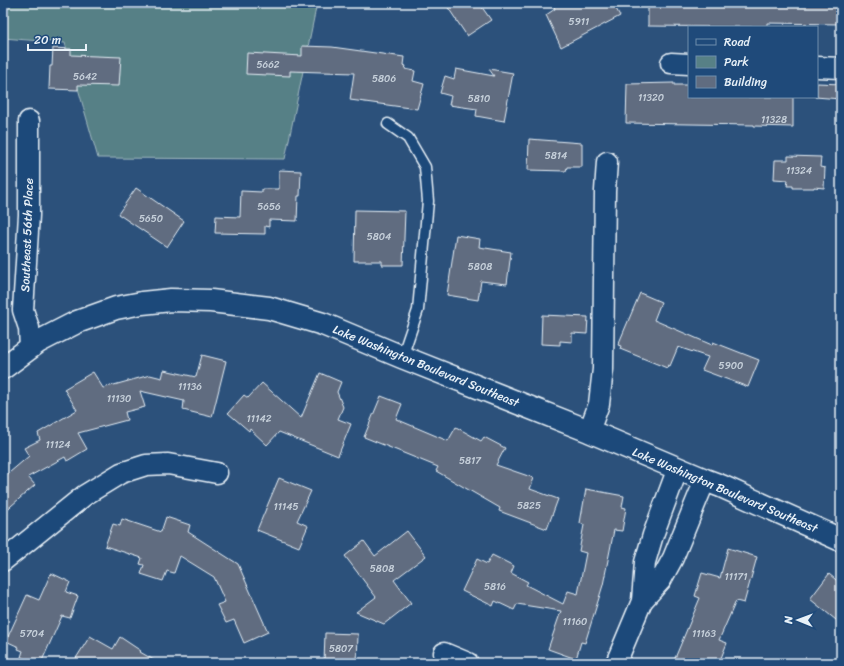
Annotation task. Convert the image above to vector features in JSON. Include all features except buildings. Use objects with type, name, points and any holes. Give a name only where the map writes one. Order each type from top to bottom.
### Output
[{"type":"main road","name":"Lake Washington Boulevard Southeast","points":[[3,368],[38,342],[77,322],[116,308],[142,303],[171,300],[211,301],[269,308],[323,324],[589,431],[722,486],[841,540]]},
{"type":"street","points":[[818,67],[841,68]]},
{"type":"street","name":"Southeast 56th Place","points":[[29,121],[29,215],[23,310],[29,328],[30,348]]},
{"type":"street","points":[[589,431],[599,404],[603,369],[605,191],[607,162]]},
{"type":"street","points":[[3,561],[85,495],[122,473],[146,465],[168,464],[217,472]]},
{"type":"street","points":[[616,663],[642,601],[645,562],[653,535],[678,468]]},
{"type":"street","points":[[642,601],[661,580],[673,558],[705,480]]},
{"type":"street","points":[[444,652],[468,663]]},
{"type":"lane","points":[[388,124],[408,138],[425,167],[428,201],[418,310],[402,357]]},
{"type":"green space","points":[[3,3],[317,3],[285,159],[98,158],[65,43],[3,38]]}]
